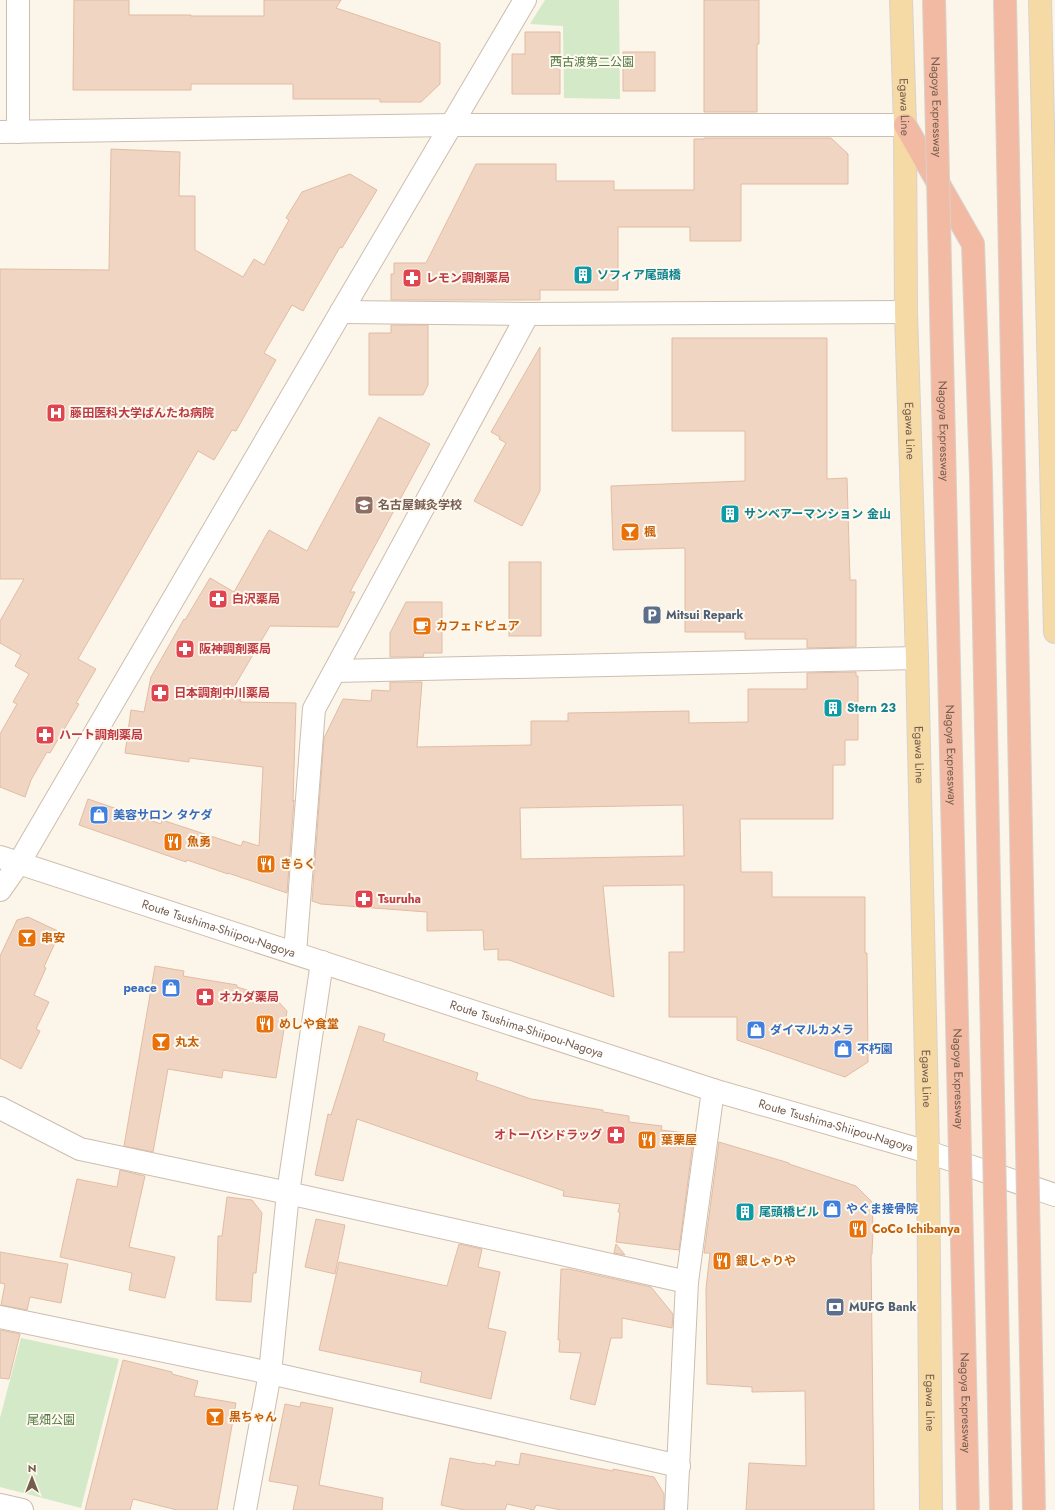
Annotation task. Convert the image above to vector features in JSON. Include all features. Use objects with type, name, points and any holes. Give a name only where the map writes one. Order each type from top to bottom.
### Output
[{"type":"highway","name":"Nagoya Expressway","points":[[934,0],[968,1510]]},
{"type":"highway","points":[[1005,0],[1034,1510]]},
{"type":"highway","points":[[905,125],[973,244],[981,475],[1001,1510]]},
{"type":"main road","name":"Egawa Line","points":[[900,0],[905,125],[906,312],[917,658],[928,1152],[931,1510]]},
{"type":"main road","points":[[1040,0],[1055,632]]},
{"type":"street","points":[[18,0],[9,132],[452,125],[905,125]]},
{"type":"street","points":[[0,890],[10,860],[341,312],[525,0]]},
{"type":"street","points":[[341,312],[528,314],[906,312]]},
{"type":"street","points":[[295,953],[314,709],[528,314]]},
{"type":"street","points":[[335,671],[917,658]]},
{"type":"street","name":"Route Tsushima-Shiipou-Nagoya","points":[[10,860],[713,1090],[928,1152],[1055,1195]]},
{"type":"street","points":[[245,1510],[270,1373],[288,1193],[322,962]]},
{"type":"street","points":[[676,1510],[687,1282],[713,1090]]},
{"type":"street","points":[[0,1108],[80,1149],[288,1193],[687,1282]]},
{"type":"street","points":[[0,1318],[270,1373],[679,1466]]},
{"type":"street","points":[[0,1505],[22,1510]]},
{"type":"green space","name":"西古渡第二公園","points":[[545,0],[619,0],[620,99],[564,98],[563,26],[530,24]]},
{"type":"green space","name":"尾畑公園","points":[[21,1338],[119,1359],[81,1508],[0,1487],[0,1418]]},
{"type":"building","points":[[74,0],[129,0],[129,15],[264,16],[264,0],[341,0],[336,8],[440,43],[440,84],[421,102],[380,102],[380,99],[293,99],[293,84],[191,84],[191,90],[73,90]]},
{"type":"building","points":[[704,0],[759,0],[759,44],[757,44],[757,112],[704,112]]},
{"type":"building","points":[[525,32],[560,32],[560,94],[512,94],[512,54],[525,54]]},
{"type":"building","points":[[623,52],[655,52],[655,91],[623,91]]},
{"type":"building","points":[[831,138],[848,154],[848,184],[741,184],[741,241],[690,241],[690,227],[618,227],[618,290],[540,290],[540,300],[391,300],[391,274],[394,274],[394,263],[426,263],[476,164],[556,164],[556,181],[614,181],[614,190],[694,190],[694,139]]},
{"type":"building","points":[[111,149],[180,152],[179,196],[195,196],[195,250],[243,277],[254,259],[264,265],[289,220],[286,218],[302,192],[350,174],[377,190],[342,248],[340,247],[303,311],[292,305],[264,353],[276,360],[236,431],[232,430],[214,460],[198,451],[78,659],[96,669],[76,703],[79,704],[50,753],[47,752],[31,780],[25,797],[0,787],[0,734],[17,704],[13,702],[29,674],[15,666],[21,655],[0,643],[0,621],[24,579],[0,579],[0,269],[109,270]]},
{"type":"building","points":[[391,325],[428,325],[428,385],[423,395],[369,395],[369,333],[391,333]]},
{"type":"building","points":[[672,338],[827,338],[827,479],[847,478],[850,580],[856,580],[856,647],[807,648],[807,639],[745,639],[745,632],[685,632],[685,548],[613,550],[611,486],[745,481],[745,431],[672,431]]},
{"type":"building","points":[[540,347],[540,491],[522,526],[474,501],[506,443],[499,439],[500,437],[491,432]]},
{"type":"building","points":[[379,417],[430,444],[350,592],[355,592],[338,627],[270,626],[231,692],[241,694],[240,702],[296,703],[293,802],[294,800],[287,893],[187,860],[186,862],[79,825],[88,799],[161,824],[162,820],[241,846],[243,841],[259,846],[263,767],[189,758],[189,762],[125,753],[131,710],[144,712],[151,677],[184,619],[185,620],[210,578],[234,592],[269,530],[307,551]]},
{"type":"building","points":[[509,562],[541,562],[541,636],[509,636]]},
{"type":"building","points":[[406,602],[442,602],[442,653],[424,653],[423,657],[390,657],[390,633]]},
{"type":"building","points":[[856,672],[856,676],[858,676],[858,740],[845,740],[845,765],[833,765],[833,819],[740,819],[741,872],[772,872],[772,897],[865,897],[868,1062],[845,1077],[737,1040],[737,1017],[669,1017],[669,952],[684,952],[684,885],[603,886],[614,997],[509,960],[498,960],[498,949],[484,950],[483,930],[427,931],[427,912],[321,904],[312,901],[324,738],[343,699],[371,701],[372,690],[390,691],[390,682],[422,682],[417,747],[531,745],[531,721],[568,721],[568,713],[689,711],[689,723],[748,722],[748,689],[807,689],[807,673]],"holes":[[[683,805],[684,856],[521,859],[520,808]]]},
{"type":"building","points":[[28,917],[60,932],[44,967],[46,968],[34,995],[49,1002],[36,1029],[40,1031],[21,1069],[0,1058],[0,956],[17,920]]},
{"type":"building","points":[[155,966],[184,971],[183,976],[237,985],[237,987],[275,998],[287,1011],[276,1078],[223,1070],[222,1078],[168,1069],[153,1152],[124,1146]]},
{"type":"building","points":[[359,1026],[385,1034],[383,1041],[478,1073],[476,1080],[531,1099],[603,1110],[603,1112],[629,1116],[629,1122],[662,1126],[661,1130],[694,1134],[679,1250],[616,1242],[620,1204],[563,1196],[564,1191],[357,1119],[343,1181],[315,1175],[328,1114],[331,1115]]},
{"type":"building","points":[[719,1142],[789,1163],[856,1186],[872,1202],[873,1230],[871,1254],[874,1510],[746,1510],[749,1463],[806,1466],[805,1391],[752,1392],[752,1387],[707,1384],[706,1289],[710,1253],[704,1253]]},
{"type":"building","points":[[120,1170],[145,1176],[129,1247],[175,1257],[165,1298],[129,1290],[132,1273],[60,1257],[77,1179],[117,1187]]},
{"type":"building","points":[[227,1197],[252,1200],[262,1213],[256,1273],[253,1273],[251,1302],[216,1300],[218,1236],[222,1236]]},
{"type":"building","points":[[316,1219],[345,1225],[335,1274],[305,1267]]},
{"type":"building","points":[[459,1244],[482,1249],[478,1267],[500,1272],[488,1328],[506,1332],[491,1399],[420,1382],[422,1372],[319,1350],[339,1262],[447,1286]]},
{"type":"building","points":[[616,1244],[625,1255],[614,1253]]},
{"type":"building","points":[[0,1252],[68,1264],[61,1303],[30,1297],[27,1310],[1,1305],[5,1284],[0,1283]]},
{"type":"building","points":[[561,1269],[569,1269],[651,1287],[673,1314],[672,1328],[622,1318],[622,1338],[611,1338],[595,1405],[570,1399],[581,1353],[559,1352],[560,1340],[558,1340]]},
{"type":"building","points":[[0,1330],[20,1334],[9,1379],[0,1378]]},
{"type":"building","points":[[123,1360],[172,1372],[172,1374],[198,1381],[194,1396],[236,1403],[217,1510],[177,1510],[133,1499],[130,1510],[85,1510]]},
{"type":"building","points":[[301,1402],[333,1408],[319,1485],[383,1498],[382,1510],[293,1510],[298,1486],[269,1481],[285,1404],[300,1407]]},
{"type":"building","points":[[521,1453],[613,1471],[613,1469],[654,1477],[664,1494],[664,1510],[561,1510],[536,1505],[534,1510],[507,1504],[505,1510],[464,1510],[441,1505],[450,1458],[495,1466],[496,1461],[519,1465]]},
{"type":"place","name":"ソフィア尾頭橋","points":[[583,275]]},
{"type":"place","name":"レモン調剤薬局","points":[[412,278]]},
{"type":"place","name":"藤田医科大学ばんたね病院","points":[[56,413]]},
{"type":"place","name":"名古屋鍼灸学校","points":[[364,505]]},
{"type":"place","name":"サンベアーマンション 金山","points":[[730,514]]},
{"type":"place","name":"楓","points":[[630,532]]},
{"type":"place","name":"白沢薬局","points":[[218,599]]},
{"type":"place","name":"Mitsui Repark","points":[[652,615]]},
{"type":"place","name":"カフェドピュア","points":[[422,626]]},
{"type":"place","name":"阪神調剤薬局","points":[[185,649]]},
{"type":"place","name":"日本調剤中川薬局","points":[[160,693]]},
{"type":"place","name":"Stern 23","points":[[833,708]]},
{"type":"place","name":"ハート調剤薬局","points":[[45,735]]},
{"type":"place","name":"美容サロン タケダ","points":[[99,815]]},
{"type":"place","name":"魚勇","points":[[173,842]]},
{"type":"place","name":"きらく","points":[[266,864]]},
{"type":"place","name":"Tsuruha","points":[[364,899]]},
{"type":"place","name":"串安","points":[[27,938]]},
{"type":"place","name":"peace","points":[[171,988]]},
{"type":"place","name":"オカダ薬局","points":[[205,997]]},
{"type":"place","name":"めしや食堂","points":[[265,1024]]},
{"type":"place","name":"ダイマルカメラ","points":[[756,1030]]},
{"type":"place","name":"丸太","points":[[161,1042]]},
{"type":"place","name":"不朽園","points":[[843,1049]]},
{"type":"place","name":"オトーバシドラッグ","points":[[616,1135]]},
{"type":"place","name":"葉栗屋","points":[[647,1140]]},
{"type":"place","name":"やぐま接骨院","points":[[832,1209]]},
{"type":"place","name":"尾頭橋ビル","points":[[745,1212]]},
{"type":"place","name":"CoCo Ichibanya","points":[[858,1229]]},
{"type":"place","name":"銀しゃりや","points":[[722,1261]]},
{"type":"place","name":"MUFG Bank","points":[[835,1307]]},
{"type":"place","name":"黒ちゃん","points":[[215,1417]]}]
